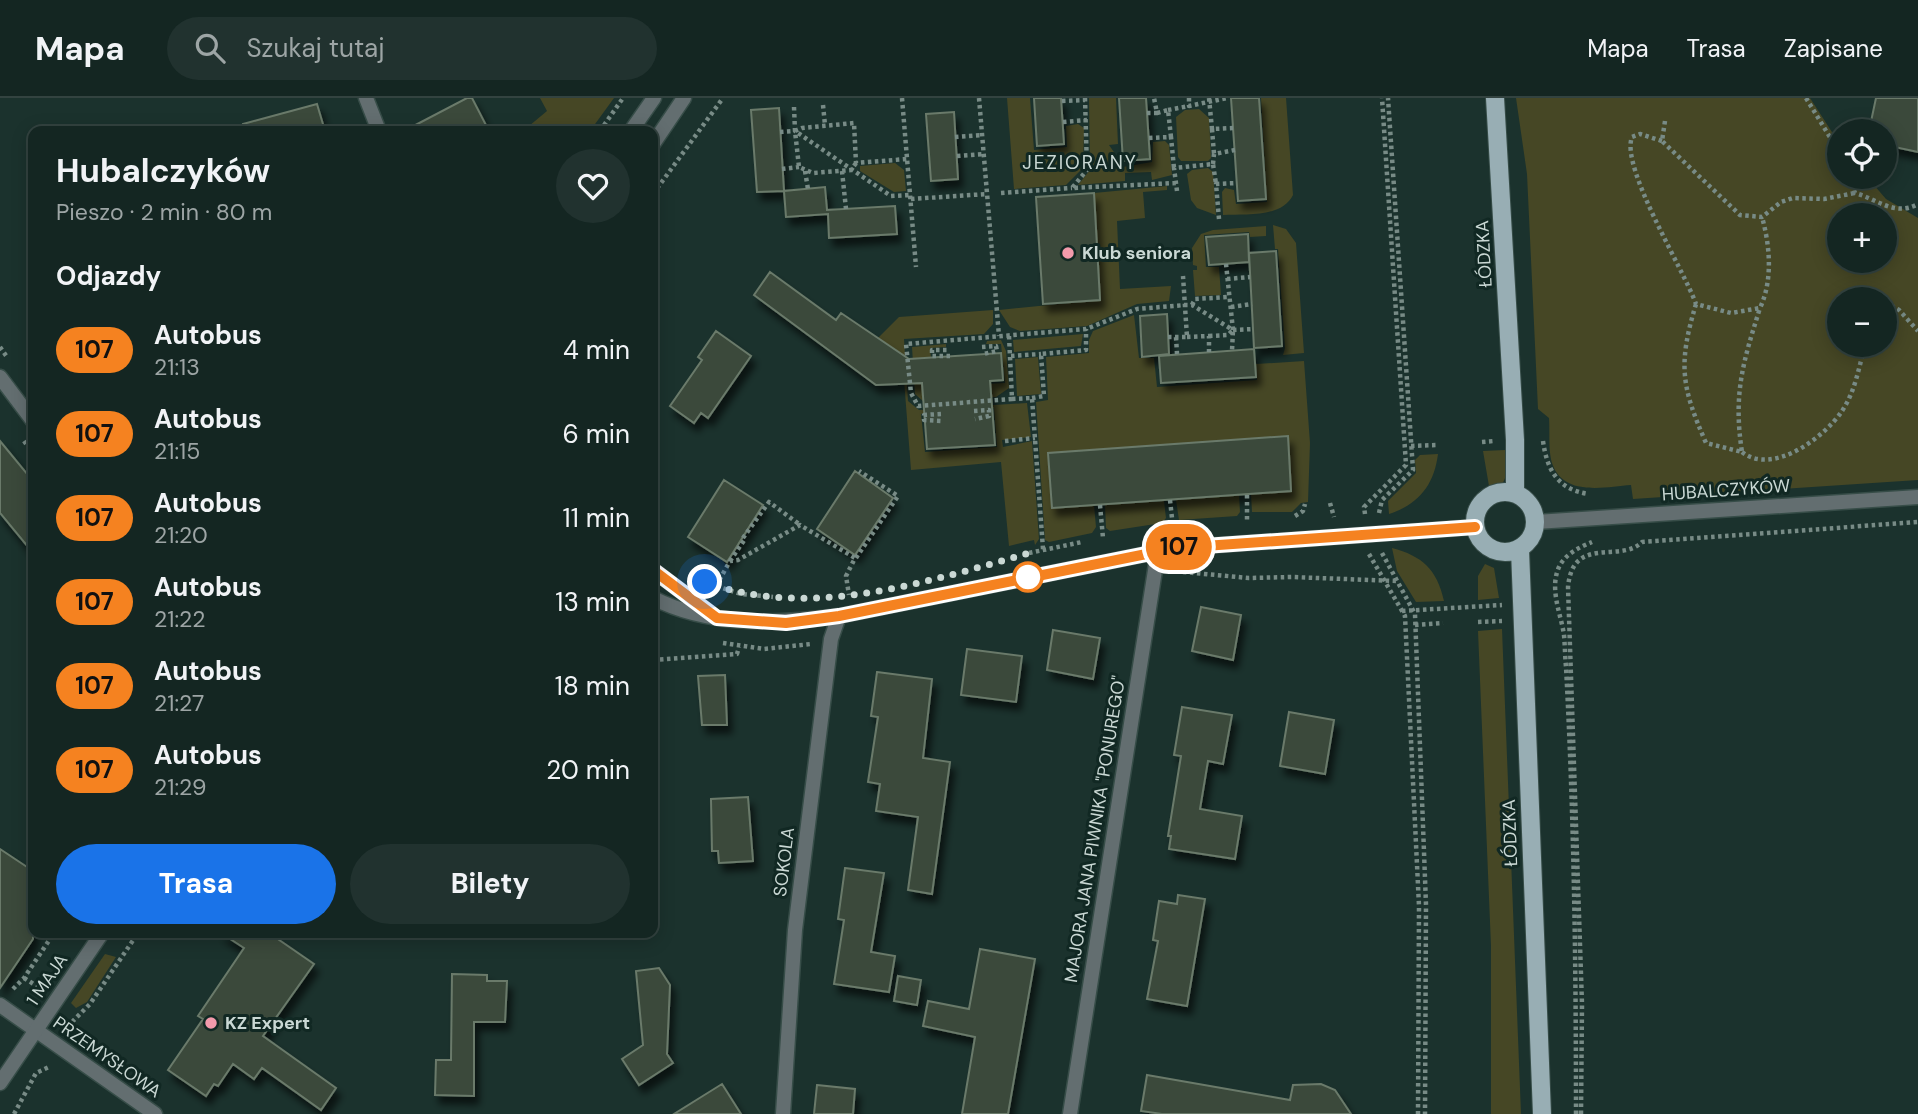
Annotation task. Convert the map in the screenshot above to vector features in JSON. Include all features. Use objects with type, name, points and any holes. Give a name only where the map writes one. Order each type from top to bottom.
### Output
[{"type":"main road","name":"ŁÓDZKA","points":[[1495,98],[1513,399],[1515,493]]},
{"type":"main road","points":[[1500,492],[1515,493],[1526,499],[1536,522],[1532,538],[1520,550],[1505,553],[1491,550],[1480,540],[1475,527],[1476,511],[1486,498],[1500,492]]},
{"type":"main road","name":"ŁÓDZKA","points":[[1520,550],[1542,1114]]},
{"type":"street","points":[[366,98],[369,126]]},
{"type":"street","points":[[366,98],[377,126]]},
{"type":"street","points":[[634,126],[654,98]]},
{"type":"street","points":[[658,137],[684,98]]},
{"type":"street","points":[[0,377],[28,414]]},
{"type":"street","name":"HUBALCZYKÓW","points":[[1536,522],[1918,497]]},
{"type":"street","points":[[658,601],[717,618],[786,623],[839,616],[1158,551],[1475,527]]},
{"type":"street","name":"MAJORA JANA PIWNIKA \"PONUREGO\"","points":[[1070,1114],[1158,551]]},
{"type":"street","points":[[658,574],[717,618]]},
{"type":"street","name":"SOKOLA","points":[[783,1114],[795,930],[831,639],[839,616]]},
{"type":"street","name":"1 MAJA","points":[[0,1083],[99,938]]},
{"type":"street","name":"PRZEMYSŁOWA","points":[[0,1005],[155,1114]]},
{"type":"path","points":[[603,126],[623,98]]},
{"type":"path","points":[[658,187],[723,98]]},
{"type":"path","points":[[902,98],[916,267]]},
{"type":"path","points":[[979,98],[999,336]]},
{"type":"path","points":[[1154,98],[1157,113]]},
{"type":"path","points":[[1189,98],[1189,106]]},
{"type":"path","points":[[1147,113],[1227,98]]},
{"type":"path","points":[[1365,517],[1364,507],[1406,465],[1382,98]]},
{"type":"path","points":[[1379,516],[1382,500],[1413,470],[1388,98]]},
{"type":"path","points":[[1806,98],[1827,132]]},
{"type":"path","points":[[1062,101],[1085,99],[1087,170],[1072,188]]},
{"type":"path","points":[[1209,101],[1219,219]]},
{"type":"path","points":[[823,105],[825,125]]},
{"type":"path","points":[[794,107],[799,167]]},
{"type":"path","points":[[1168,110],[1177,191]]},
{"type":"path","points":[[1063,122],[1087,120]]},
{"type":"path","points":[[1662,141],[1665,121]]},
{"type":"path","points":[[780,132],[854,123],[856,163],[851,170],[813,173],[799,167],[782,169]]},
{"type":"path","points":[[1212,129],[1233,128]]},
{"type":"path","points":[[796,131],[891,196],[986,194]]},
{"type":"path","points":[[1862,357],[1851,394],[1842,412],[1827,428],[1789,454],[1775,459],[1751,460],[1742,452],[1706,443],[1686,396],[1685,347],[1696,304],[1686,276],[1646,199],[1630,152],[1632,137],[1640,134],[1662,141],[1740,215],[1762,217],[1781,202],[1793,198],[1824,199],[1854,193],[1894,209],[1903,210],[1918,204]]},
{"type":"path","points":[[956,137],[982,135]]},
{"type":"path","points":[[1149,138],[1171,137]]},
{"type":"path","points":[[1214,154],[1235,150]]},
{"type":"path","points":[[957,156],[984,154]]},
{"type":"path","points":[[856,163],[907,159]]},
{"type":"path","points":[[1174,168],[1213,164]]},
{"type":"path","points":[[805,170],[808,189]]},
{"type":"path","points":[[842,171],[846,209]]},
{"type":"path","points":[[1001,193],[1176,183]]},
{"type":"path","points":[[1216,184],[1237,183]]},
{"type":"path","points":[[1853,189],[1854,193]]},
{"type":"path","points":[[1742,452],[1737,423],[1741,371],[1760,308],[1769,265],[1769,248],[1762,217]]},
{"type":"path","points":[[1226,264],[1233,330],[1232,351]]},
{"type":"path","points":[[1183,276],[1187,337]]},
{"type":"path","points":[[1227,279],[1250,277]]},
{"type":"path","points":[[1192,305],[1195,299],[1228,297]]},
{"type":"path","points":[[1231,307],[1252,304]]},
{"type":"path","points":[[1696,304],[1731,313],[1760,308]]},
{"type":"path","points":[[1041,354],[1046,396],[918,406],[911,393],[906,344],[1086,329],[1137,309],[1185,305],[1192,305],[1233,330],[1254,329]]},
{"type":"path","points":[[1897,309],[1918,331]]},
{"type":"path","points":[[1010,356],[1086,350],[1086,329]]},
{"type":"path","points":[[1168,337],[1228,335],[1233,330]]},
{"type":"path","points":[[1009,336],[1012,399]]},
{"type":"path","points":[[1209,336],[1209,352]]},
{"type":"path","points":[[1176,337],[1177,354]]},
{"type":"path","points":[[981,338],[983,351]]},
{"type":"path","points":[[950,341],[950,353]]},
{"type":"path","points":[[1032,398],[1043,549]]},
{"type":"path","points":[[973,402],[975,415]]},
{"type":"path","points":[[941,404],[942,417]]},
{"type":"path","points":[[1005,441],[1035,438]]},
{"type":"path","points":[[1543,441],[1546,464],[1569,491],[1599,494]]},
{"type":"path","points":[[1411,446],[1438,445]]},
{"type":"path","points":[[838,596],[852,595],[846,576],[872,531],[898,496],[859,471]]},
{"type":"path","points":[[1247,495],[1247,521]]},
{"type":"path","points":[[1160,529],[1176,527],[1170,500]]},
{"type":"path","points":[[716,586],[769,502],[855,558]]},
{"type":"path","points":[[1100,505],[1102,538]]},
{"type":"path","points":[[1288,518],[1298,515],[1305,505]]},
{"type":"path","points":[[1234,522],[1261,520]]},
{"type":"path","points":[[1581,1114],[1582,1004],[1569,600],[1569,576],[1573,568],[1584,558],[1602,551],[1636,548],[1642,542],[1918,522]]},
{"type":"path","points":[[730,561],[738,560],[800,524]]},
{"type":"path","points":[[1020,556],[1112,536]]},
{"type":"path","points":[[1576,1114],[1576,1004],[1568,701],[1564,633],[1557,601],[1559,567],[1569,555],[1582,546],[1603,539]]},
{"type":"path","points":[[1367,548],[1402,611],[1406,630],[1419,893],[1418,1114]]},
{"type":"path","points":[[1381,548],[1382,557],[1412,608],[1415,625],[1426,905],[1425,1114]]},
{"type":"path","points":[[1173,576],[1186,572],[1249,578],[1396,581]]},
{"type":"path","points":[[705,582],[741,594],[778,598]]},
{"type":"path","points":[[1545,602],[1569,600]]},
{"type":"path","points":[[1402,611],[1412,608],[1501,605]]},
{"type":"path","points":[[1547,618],[1559,618]]},
{"type":"path","points":[[1478,621],[1502,621]]},
{"type":"path","points":[[1415,625],[1443,623]]},
{"type":"path","points":[[658,660],[737,654],[739,647]]},
{"type":"path","points":[[40,988],[24,978],[51,938]]},
{"type":"path","points":[[78,1014],[90,1004],[135,938]]},
{"type":"path","points":[[14,1114],[36,1073],[53,1067]]},
{"type":"green space","points":[[540,98],[614,98],[594,126],[529,126],[547,111]]},
{"type":"green space","points":[[1007,98],[1030,98],[1034,150],[1067,147],[1066,126],[1078,124],[1084,128],[1083,168],[1066,185],[1014,189]]},
{"type":"green space","points":[[1089,98],[1116,98],[1118,144],[1109,145],[1116,155],[1117,168],[1152,162],[1153,142],[1165,141],[1169,145],[1172,175],[1152,180],[1151,172],[1125,173],[1125,181],[1078,185],[1090,170]]},
{"type":"green space","points":[[1261,98],[1286,98],[1293,195],[1281,208],[1272,211],[1223,215],[1222,192],[1225,188],[1234,190],[1236,204],[1267,202]]},
{"type":"green space","points":[[1516,98],[1810,98],[1827,124],[1827,189],[1877,189],[1893,203],[1827,203],[1827,273],[1897,273],[1897,206],[1918,218],[1918,480],[1633,499],[1631,485],[1586,488],[1565,481],[1557,474],[1552,463],[1549,418],[1538,409],[1527,174]]},
{"type":"green space","points":[[1199,109],[1209,118],[1211,158],[1208,161],[1181,161],[1178,157],[1176,117],[1185,110]]},
{"type":"green space","points":[[895,163],[904,170],[906,191],[894,192],[860,171],[860,166]]},
{"type":"green space","points":[[1208,168],[1213,172],[1216,215],[1197,208],[1191,200],[1187,174],[1192,170]]},
{"type":"green space","points":[[1167,186],[1167,190],[1143,192],[1145,218],[1117,221],[1120,289],[1171,286],[1169,301],[1137,304],[1087,326],[1020,331],[1010,327],[999,310],[1100,300],[1094,193]]},
{"type":"green space","points":[[1273,225],[1286,229],[1296,243],[1304,353],[1283,355],[1285,348],[1278,249],[1275,249]]},
{"type":"green space","points":[[1266,226],[1266,236],[1250,237],[1249,232],[1204,235],[1206,267],[1219,267],[1221,295],[1195,296],[1193,270],[1197,270],[1197,266],[1193,265],[1192,248],[1201,234],[1213,230]]},
{"type":"green space","points":[[993,310],[993,324],[984,334],[904,339],[908,401],[919,410],[938,409],[938,412],[921,414],[925,452],[997,447],[994,408],[978,409],[978,406],[1027,403],[1031,437],[1002,440],[1003,447],[1032,441],[1039,539],[1035,545],[1034,540],[1009,546],[1001,462],[911,470],[902,354],[878,338],[899,317]]},
{"type":"green space","points":[[1134,315],[1139,358],[1154,358],[1157,387],[1257,380],[1256,364],[1304,361],[1310,443],[1308,502],[1301,503],[1292,512],[1252,512],[1251,494],[1291,491],[1287,436],[1048,453],[1052,508],[1094,505],[1096,527],[1092,533],[1049,542],[1045,540],[1036,402],[1048,400],[1046,357],[1089,353],[1089,340],[1093,331]]},
{"type":"green space","points":[[1083,334],[1081,346],[1014,352],[1013,340]]},
{"type":"green space","points":[[1001,340],[1006,351],[1009,388],[996,397],[924,402],[915,394],[912,347],[946,344],[946,347],[930,348],[934,387],[1005,383],[1001,344],[986,344],[987,341]]},
{"type":"green space","points":[[1038,357],[1041,394],[1017,396],[1015,359]]},
{"type":"green space","points":[[1505,450],[1506,476],[1501,487],[1489,486],[1483,451]]},
{"type":"green space","points":[[1438,454],[1433,475],[1423,492],[1409,505],[1389,514],[1388,501],[1416,473],[1415,460],[1420,455]]},
{"type":"green space","points":[[1239,495],[1240,512],[1237,516],[1179,520],[1176,500]]},
{"type":"green space","points":[[1164,501],[1166,518],[1162,523],[1110,531],[1106,528],[1105,505]]},
{"type":"green space","points":[[1392,548],[1412,555],[1427,566],[1437,580],[1444,601],[1416,602],[1397,571]]},
{"type":"green space","points":[[1485,564],[1494,568],[1499,598],[1478,600],[1478,576]]},
{"type":"green space","points":[[1502,629],[1521,1114],[1491,1114],[1491,946],[1478,631]]},
{"type":"green space","points":[[105,954],[116,957],[87,1002],[76,1008],[71,1003]]},
{"type":"building","points":[[467,98],[472,98],[486,126],[414,126]]},
{"type":"building","points":[[1034,98],[1061,98],[1064,144],[1037,146]]},
{"type":"building","points":[[1119,98],[1146,98],[1150,159],[1123,161]]},
{"type":"building","points":[[1231,98],[1259,98],[1266,199],[1238,201]]},
{"type":"building","points":[[1876,98],[1918,98],[1918,152],[1897,148],[1897,119],[1872,119]]},
{"type":"building","points":[[317,104],[324,126],[243,126]]},
{"type":"building","points":[[779,108],[784,191],[757,192],[751,110]]},
{"type":"building","points":[[954,112],[958,179],[931,181],[926,114]]},
{"type":"building","points":[[825,187],[827,210],[895,206],[897,234],[829,238],[828,214],[786,217],[784,191]]},
{"type":"building","name":"Klub seniora","points":[[1094,193],[1100,300],[1043,304],[1036,197]]},
{"type":"building","points":[[1248,234],[1249,262],[1209,265],[1206,237]]},
{"type":"building","points":[[1276,251],[1282,346],[1254,348],[1249,253]]},
{"type":"building","points":[[770,272],[836,320],[841,313],[909,359],[1001,353],[1003,380],[990,381],[995,445],[927,449],[922,383],[876,385],[754,295]]},
{"type":"building","points":[[1167,314],[1169,354],[1142,357],[1140,316]]},
{"type":"building","points":[[716,331],[751,356],[708,418],[701,413],[694,423],[670,406],[702,360],[698,357]]},
{"type":"building","points":[[1254,349],[1256,377],[1161,383],[1159,356]]},
{"type":"building","points":[[1288,436],[1291,491],[1052,508],[1048,453]]},
{"type":"building","points":[[0,441],[28,475],[28,547],[0,513]]},
{"type":"building","points":[[855,471],[893,498],[855,555],[817,529]]},
{"type":"building","points":[[724,480],[763,505],[727,562],[688,537]]},
{"type":"building","points":[[1201,607],[1241,615],[1233,660],[1192,651]]},
{"type":"building","points":[[1053,630],[1100,638],[1093,679],[1047,670]]},
{"type":"building","points":[[967,649],[1022,656],[1016,702],[961,695]]},
{"type":"building","points":[[877,672],[932,679],[923,758],[950,762],[932,894],[908,890],[918,817],[876,811],[880,784],[868,782],[878,717],[871,716]]},
{"type":"building","points":[[725,675],[727,725],[702,725],[698,676]]},
{"type":"building","points":[[1182,707],[1232,715],[1223,764],[1208,761],[1200,809],[1242,816],[1235,859],[1169,849],[1171,836],[1168,836],[1181,756],[1174,755]]},
{"type":"building","points":[[1289,712],[1334,720],[1325,774],[1280,766]]},
{"type":"building","points":[[748,797],[753,861],[719,863],[718,851],[712,851],[711,799]]},
{"type":"building","points":[[0,849],[28,868],[28,938],[33,939],[0,988]]},
{"type":"building","points":[[845,868],[884,873],[871,952],[895,956],[889,992],[834,984],[844,920],[838,919]]},
{"type":"building","points":[[1178,895],[1205,899],[1187,1006],[1147,999],[1158,941],[1153,940],[1159,901],[1177,904]]},
{"type":"building","points":[[229,938],[276,938],[314,964],[263,1036],[336,1088],[321,1110],[262,1068],[254,1079],[233,1064],[218,1086],[214,1084],[206,1096],[168,1070],[203,1019],[198,1016],[244,948]]},
{"type":"building","points":[[980,949],[1035,959],[1008,1114],[962,1114],[975,1037],[923,1026],[928,1001],[969,1009]]},
{"type":"building","points":[[659,968],[670,985],[667,1054],[673,1063],[639,1085],[622,1059],[643,1045],[636,971]]},
{"type":"building","points":[[452,974],[487,975],[487,981],[507,981],[505,1022],[474,1022],[474,1096],[435,1095],[436,1060],[451,1060]]},
{"type":"building","points":[[898,976],[921,980],[917,1005],[894,1001]]},
{"type":"building","points":[[1147,1075],[1290,1100],[1293,1085],[1321,1084],[1335,1090],[1351,1114],[1162,1114],[1141,1111]]},
{"type":"building","points":[[722,1084],[741,1114],[674,1114]]},
{"type":"building","points":[[817,1085],[855,1089],[853,1114],[814,1114]]},
{"type":"bus line","name":"107","points":[[658,574],[717,618],[786,623],[839,616],[1176,548],[1475,527]]},
{"type":"place","name":"Klub seniora","points":[[1068,253]]},
{"type":"place","name":"KZ Expert","points":[[211,1023]]},
{"type":"district","name":"JEZIORANY","points":[[1080,162]]},
{"type":"route","points":[[705,582],[741,594],[803,600],[889,589],[1026,554],[1028,577]]}]
